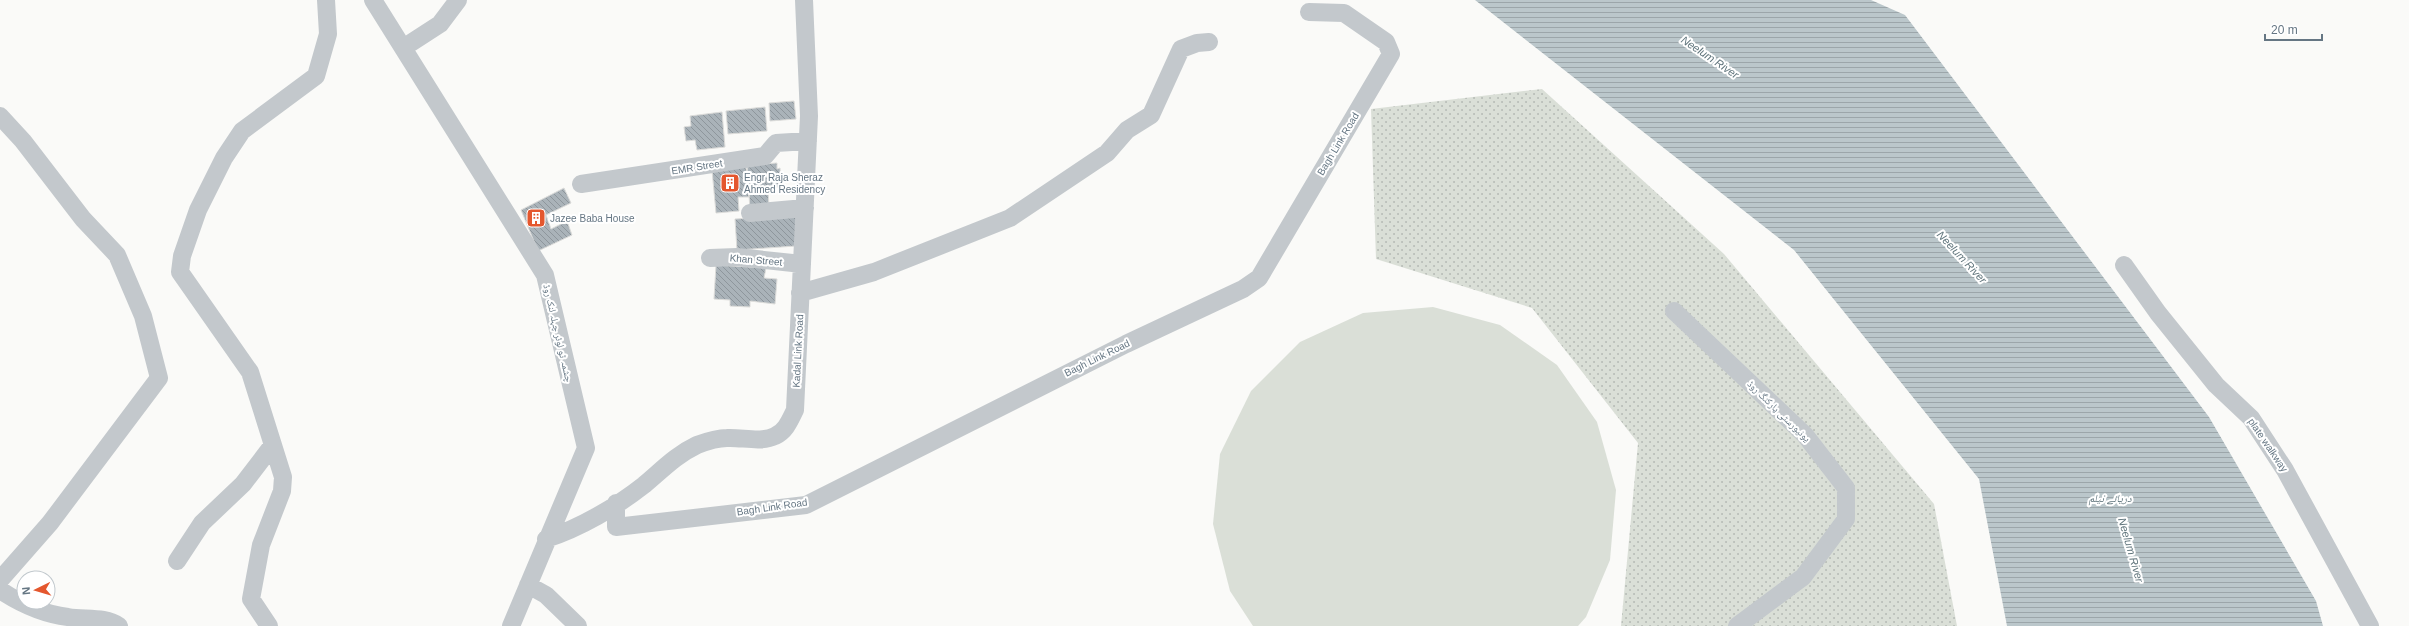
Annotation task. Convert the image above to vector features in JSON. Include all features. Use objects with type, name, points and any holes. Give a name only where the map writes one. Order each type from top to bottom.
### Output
[{"type":"street","points":[[266,625],[251,599],[261,544],[282,491],[283,478],[250,372],[180,272],[181,261],[198,210],[224,158],[242,131],[316,76],[328,34],[326,0]]},
{"type":"street","name":"چشمہ ٹو لوئر چہلہ لنک روڈ","points":[[372,0],[545,275],[586,448],[546,539],[511,626]]},
{"type":"street","points":[[403,48],[440,24],[458,0]]},
{"type":"street","name":"Kadal Link Road","points":[[546,539],[567,532],[616,503],[643,485],[674,458],[698,444],[726,438],[761,439],[775,436],[787,426],[795,410],[809,116],[804,0]]},
{"type":"street","name":"Bagh Link Road","points":[[616,503],[616,527],[806,504],[1126,344],[1243,289],[1259,278],[1391,54],[1386,42],[1344,13],[1309,12]]},
{"type":"street","points":[[800,293],[874,272],[1010,218],[1107,153],[1127,130],[1151,115],[1181,49],[1197,43],[1209,42]]},
{"type":"street","points":[[0,116],[23,141],[83,219],[117,255],[144,316],[159,378],[50,523],[0,580]]},
{"type":"street","name":"EMR Street","points":[[581,184],[765,156],[776,143],[808,141]]},
{"type":"street","points":[[750,214],[805,208]]},
{"type":"street","name":"Khan Street","points":[[710,258],[737,257],[802,264]]},
{"type":"street","name":"plate walkway","points":[[2124,265],[2158,313],[2216,384],[2251,418],[2285,470],[2370,626]]},
{"type":"street","name":"یونیورسٹی پارکنگ روڈ","points":[[1674,311],[1805,435],[1846,488],[1846,519],[1803,576],[1737,626]]},
{"type":"street","points":[[177,561],[202,524],[242,484],[272,446]]},
{"type":"street","points":[[528,585],[546,595],[578,626]]},
{"type":"street","points":[[0,590],[22,605],[67,617],[112,621],[119,626]]},
{"type":"shaded area","points":[[1542,89],[1724,254],[1934,504],[1957,626],[1621,626],[1638,443],[1532,308],[1376,259],[1371,109]]},
{"type":"shaded area","points":[[1433,307],[1500,325],[1557,365],[1597,422],[1616,490],[1610,560],[1586,617],[1578,626],[1253,626],[1230,591],[1213,524],[1220,454],[1251,391],[1300,342],[1363,313]]},
{"type":"water","name":"دریائے نیلم","points":[[1475,0],[1871,0],[1905,15],[2209,417],[2316,601],[2323,626],[2007,626],[1979,479],[1794,250]]},
{"type":"building","points":[[794,101],[796,119],[770,121],[769,103]]},
{"type":"building","points":[[765,107],[767,131],[728,134],[726,111]]},
{"type":"building","points":[[722,112],[725,147],[697,150],[695,140],[686,141],[684,127],[691,126],[690,116]]},
{"type":"building","points":[[777,163],[777,169],[780,168],[781,187],[768,188],[769,208],[750,210],[747,165]]},
{"type":"building","name":"Engr Raja Sheraz Ahmed Residency","points":[[746,166],[749,197],[738,197],[739,211],[716,213],[712,170]]},
{"type":"building","name":"Jazee Baba House","points":[[564,188],[571,203],[546,215],[551,229],[567,221],[572,235],[538,251],[521,210]]},
{"type":"building","points":[[800,215],[796,246],[737,250],[735,219]]},
{"type":"building","points":[[716,265],[766,268],[764,278],[777,279],[775,304],[750,301],[750,307],[730,306],[730,300],[714,299]]},
{"type":"place","name":"Engr Raja Sheraz Ahmed Residency","points":[[730,183]]},
{"type":"place","name":"Jazee Baba House","points":[[536,218]]},
{"type":"water label","name":"Neelum River","points":[[1710,57]]},
{"type":"water label","name":"Neelum River","points":[[1962,257]]},
{"type":"water label","name":"Neelum River","points":[[2131,550]]}]
